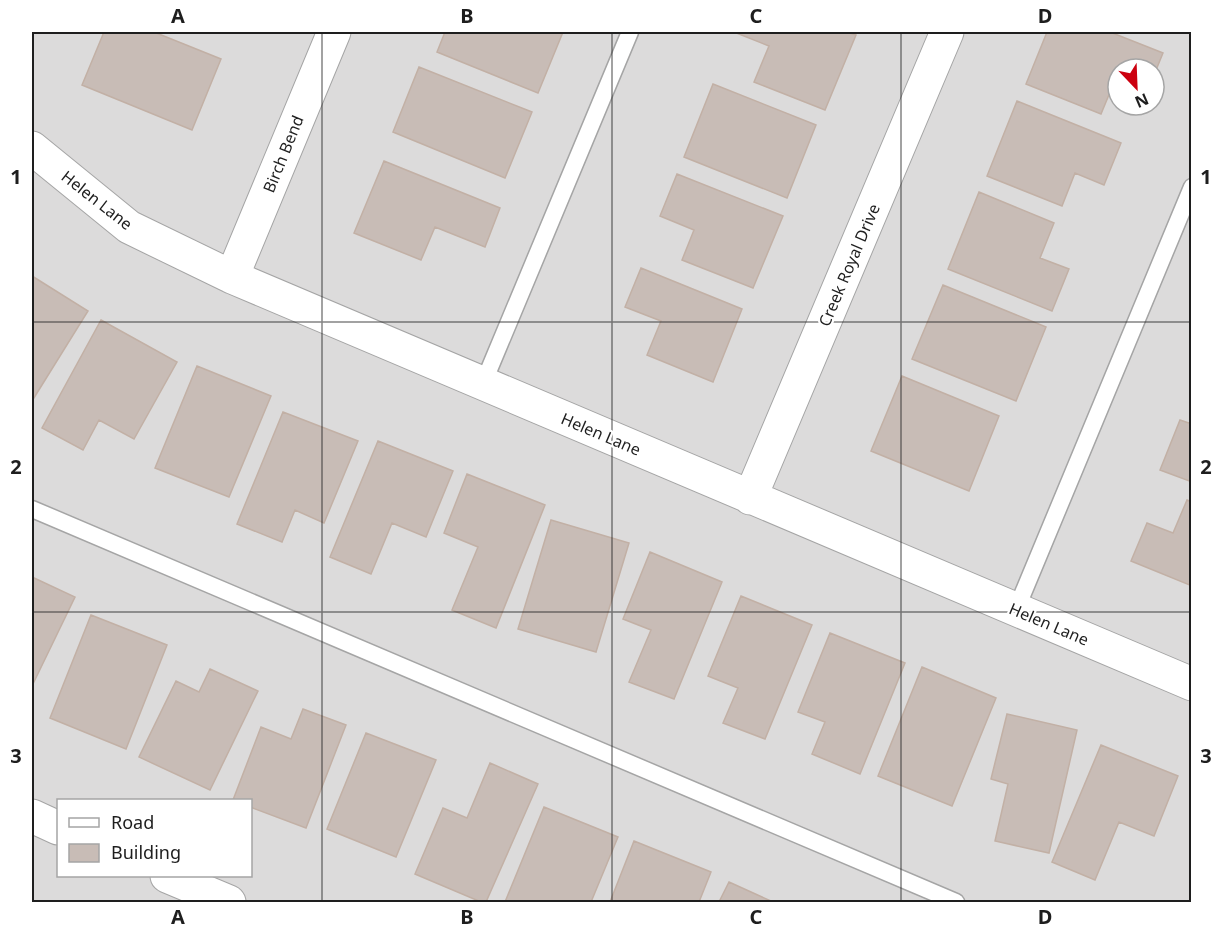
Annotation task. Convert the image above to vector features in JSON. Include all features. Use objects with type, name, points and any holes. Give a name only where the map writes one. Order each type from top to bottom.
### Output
[{"type":"street","name":"Birch Bend","points":[[232,277],[334,32]]},
{"type":"street","name":"Creek Royal Drive","points":[[750,498],[947,32]]},
{"type":"street","name":"Helen Lane","points":[[32,148],[129,227],[232,277],[1191,684]]},
{"type":"street","points":[[32,816],[57,828]]},
{"type":"street","points":[[169,877],[229,903]]},
{"type":"lane","points":[[483,384],[630,32]]},
{"type":"lane","points":[[1016,610],[1191,187]]},
{"type":"lane","points":[[32,509],[956,903]]},
{"type":"shaded area","points":[[32,32],[1191,32],[1191,902],[32,902]]},
{"type":"building","points":[[104,32],[154,32],[221,59],[192,130],[82,85]]},
{"type":"building","points":[[445,32],[563,32],[538,93],[437,52]]},
{"type":"building","points":[[734,32],[846,32],[856,35],[825,110],[754,82],[769,46]]},
{"type":"building","points":[[1047,32],[1110,32],[1163,53],[1161,57],[1106,57],[1106,102],[1101,114],[1026,84]]},
{"type":"building","points":[[419,67],[532,112],[505,178],[393,132]]},
{"type":"building","points":[[713,84],[816,125],[787,198],[684,157]]},
{"type":"building","points":[[1017,101],[1121,143],[1104,185],[1075,173],[1062,206],[987,176]]},
{"type":"building","points":[[384,161],[500,208],[485,247],[435,227],[421,260],[354,233]]},
{"type":"building","points":[[677,174],[783,216],[753,288],[682,260],[694,230],[660,216]]},
{"type":"building","points":[[979,192],[1054,223],[1040,258],[1069,269],[1052,311],[948,269]]},
{"type":"building","points":[[641,268],[742,309],[713,382],[647,355],[661,321],[625,307]]},
{"type":"building","points":[[32,276],[88,311],[32,401]]},
{"type":"building","points":[[943,285],[1046,327],[1016,401],[912,359]]},
{"type":"building","points":[[101,320],[177,362],[134,439],[99,420],[83,450],[42,428]]},
{"type":"building","points":[[197,366],[271,396],[229,497],[155,468]]},
{"type":"building","points":[[902,376],[999,416],[969,491],[871,451]]},
{"type":"building","points":[[283,412],[358,441],[324,523],[295,510],[282,542],[237,524]]},
{"type":"building","points":[[1180,420],[1192,424],[1192,482],[1160,470]]},
{"type":"building","points":[[378,441],[453,471],[426,537],[392,523],[371,574],[330,557]]},
{"type":"building","points":[[467,474],[545,505],[496,628],[452,610],[478,547],[444,533]]},
{"type":"building","points":[[1187,500],[1192,502],[1192,586],[1131,561],[1147,523],[1173,533]]},
{"type":"building","points":[[551,520],[629,543],[596,652],[518,629]]},
{"type":"building","points":[[650,552],[722,582],[674,699],[629,682],[651,630],[623,619]]},
{"type":"building","points":[[32,577],[75,597],[32,686]]},
{"type":"building","points":[[741,596],[812,625],[765,739],[723,723],[738,688],[708,676]]},
{"type":"building","points":[[91,615],[167,645],[126,749],[50,718]]},
{"type":"building","points":[[830,633],[905,663],[860,774],[812,754],[825,722],[798,712]]},
{"type":"building","points":[[922,667],[996,698],[952,806],[878,776]]},
{"type":"building","points":[[210,669],[258,691],[210,790],[139,757],[176,681],[199,692]]},
{"type":"building","points":[[303,709],[346,725],[306,828],[252,808],[252,799],[233,799],[261,727],[291,739]]},
{"type":"building","points":[[1007,714],[1077,730],[1049,853],[995,841],[1008,784],[991,779]]},
{"type":"building","points":[[366,733],[436,760],[396,857],[327,829]]},
{"type":"building","points":[[1101,745],[1178,776],[1154,836],[1119,822],[1095,880],[1052,862]]},
{"type":"building","points":[[490,763],[538,784],[486,902],[481,902],[415,874],[443,808],[467,818]]},
{"type":"building","points":[[544,807],[618,837],[591,902],[505,902]]},
{"type":"building","points":[[634,841],[711,872],[699,902],[610,902]]},
{"type":"building","points":[[729,882],[773,902],[719,902]]}]
